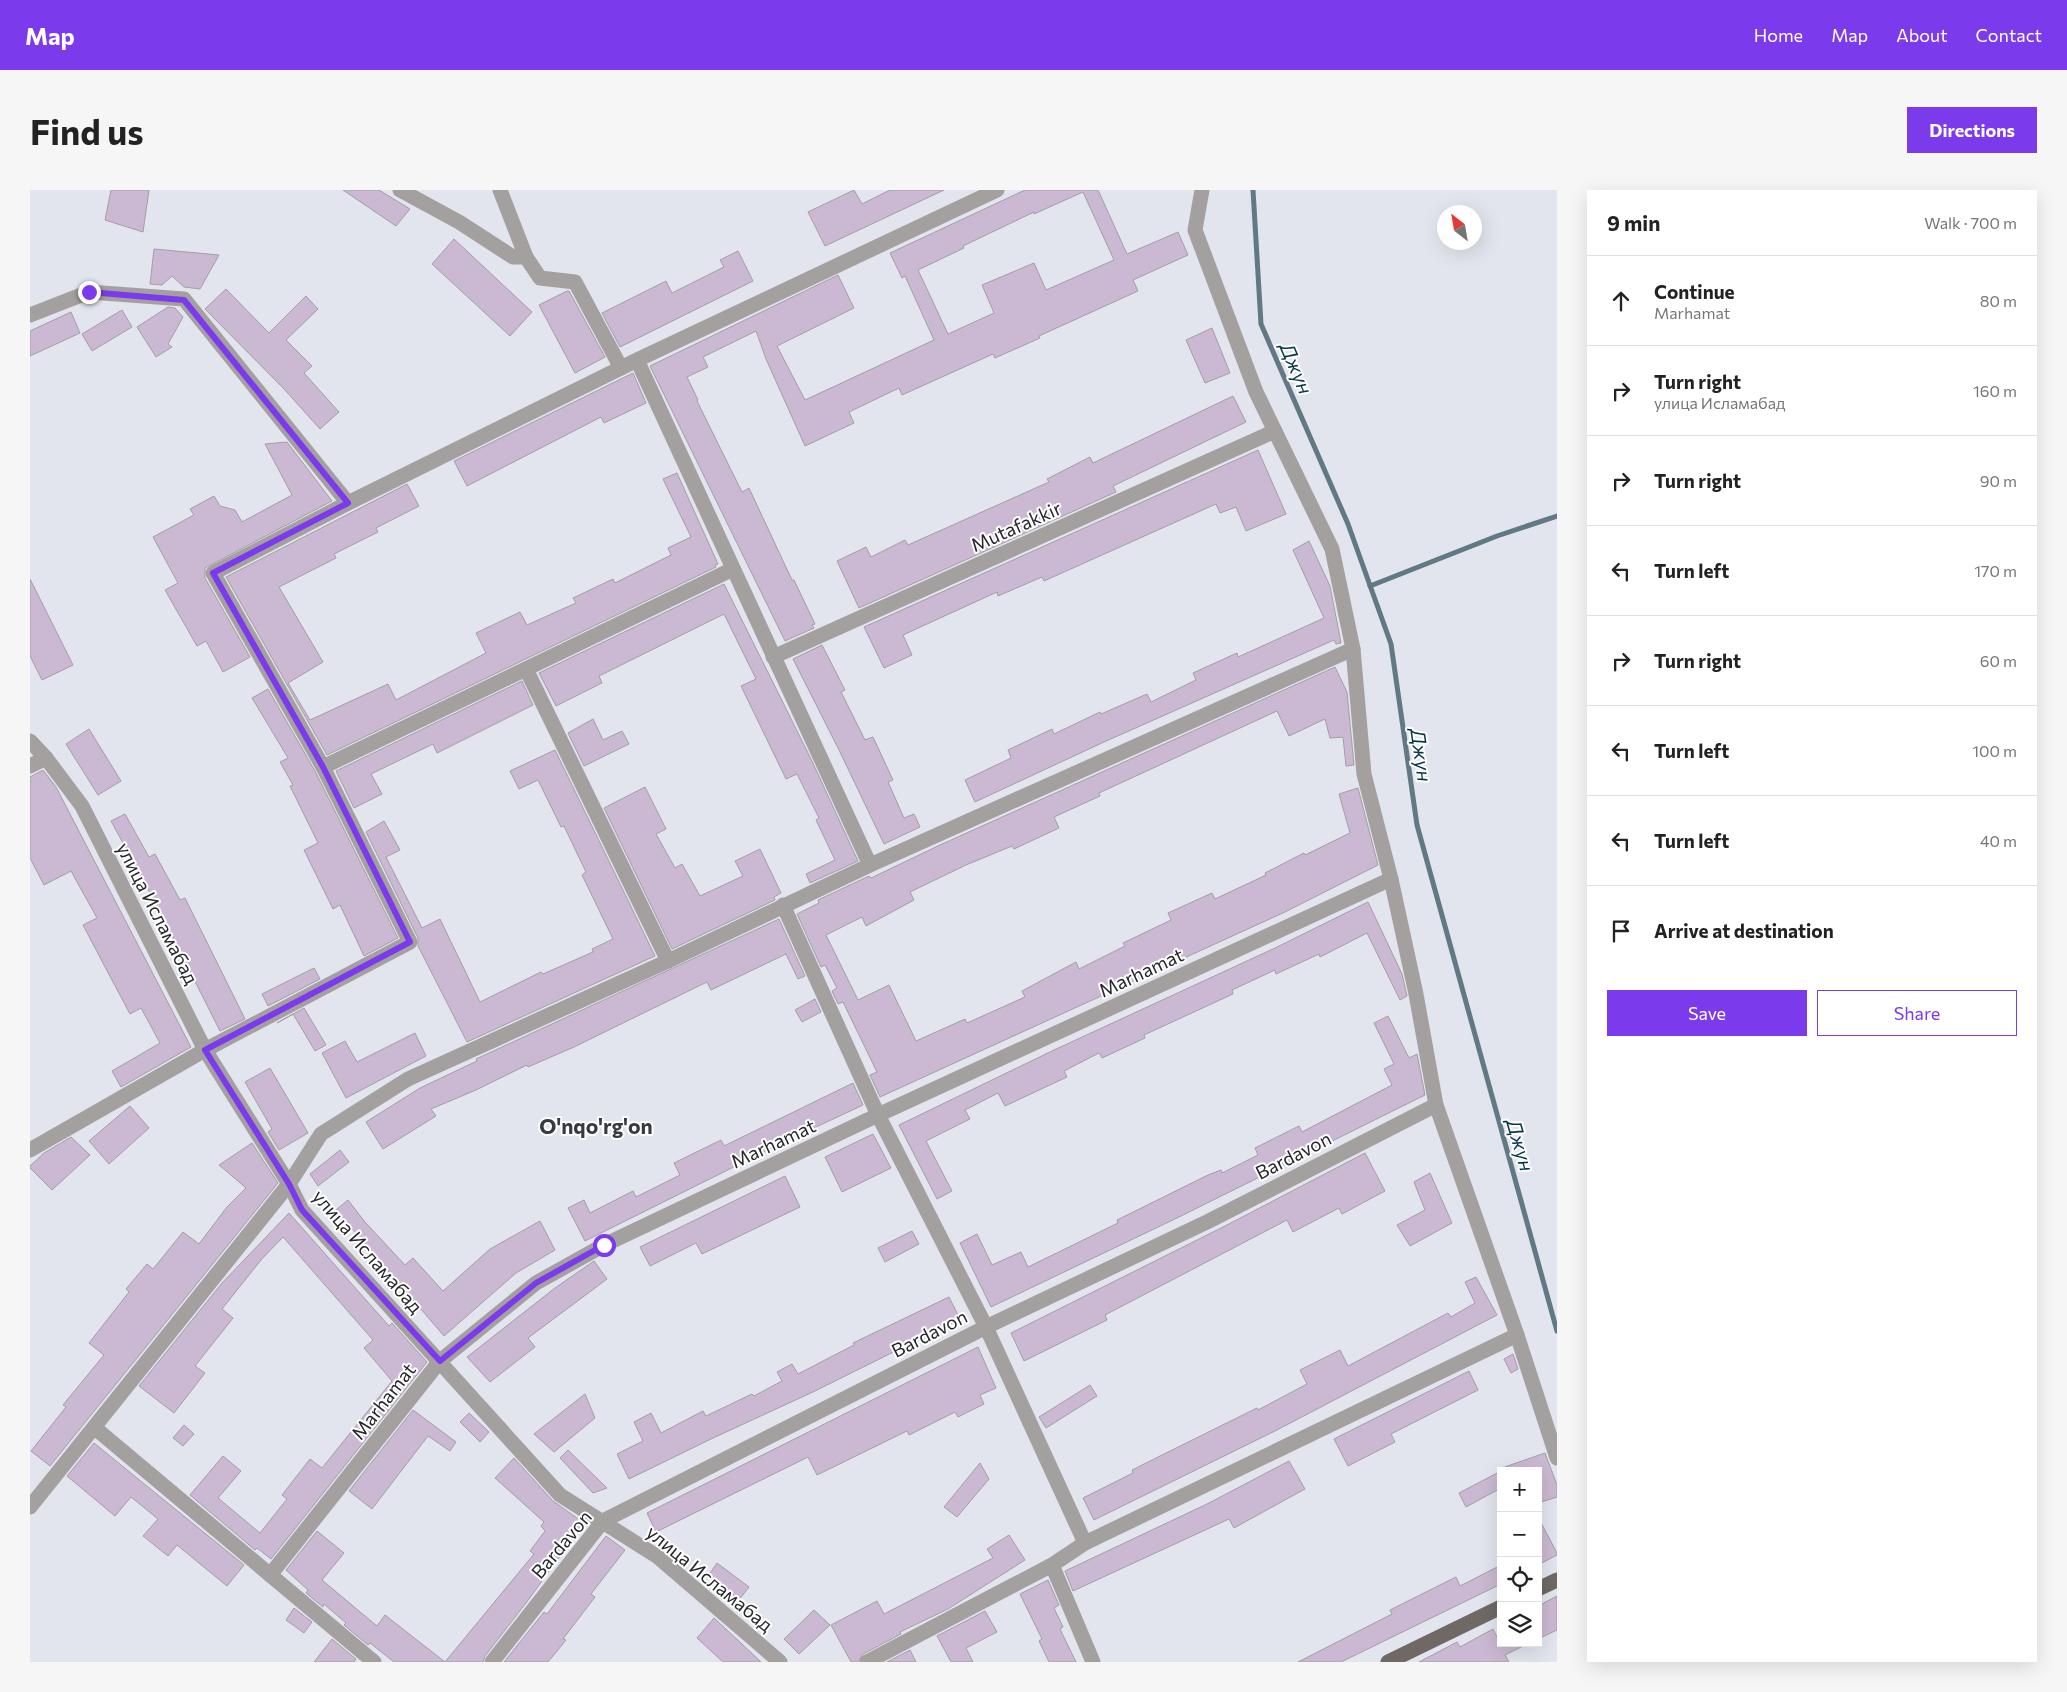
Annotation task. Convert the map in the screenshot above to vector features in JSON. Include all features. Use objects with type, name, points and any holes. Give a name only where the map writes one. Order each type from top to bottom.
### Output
[{"type":"main road","points":[[1542,1587],[1557,1580]]},
{"type":"main road","points":[[1388,1662],[1497,1609]]},
{"type":"street","points":[[400,190],[458,222],[513,257],[526,257]]},
{"type":"street","points":[[500,190],[526,257],[540,278],[575,282],[621,368]]},
{"type":"street","points":[[30,1150],[205,1050],[410,942],[323,767],[213,573],[348,503],[637,360],[997,190]]},
{"type":"street","points":[[1202,190],[1195,230],[1256,392],[1332,549],[1353,649],[1364,774],[1391,880],[1416,994],[1436,1104],[1517,1335],[1557,1458]]},
{"type":"street","points":[[30,315],[89,292],[184,300],[348,503]]},
{"type":"street","points":[[637,360],[870,866]]},
{"type":"street","name":"Mutafakkir","points":[[773,657],[1275,431]]},
{"type":"street","points":[[323,767],[733,569]]},
{"type":"street","points":[[30,1507],[289,1184],[321,1134],[408,1079],[668,961],[783,905],[1353,649]]},
{"type":"street","points":[[526,669],[668,961]]},
{"type":"street","name":"улица Исламабад","points":[[30,741],[46,758],[82,806],[205,1050],[289,1184],[302,1210],[560,1494],[658,1557],[780,1662]]},
{"type":"street","points":[[30,766],[46,758]]},
{"type":"street","name":"Marhamat","points":[[270,1575],[440,1361],[536,1283],[604,1245],[878,1115],[1391,880]]},
{"type":"street","points":[[783,905],[878,1115],[986,1327],[1085,1543]]},
{"type":"street","name":"Bardavon","points":[[492,1662],[603,1521],[986,1327],[1209,1220],[1436,1104]]},
{"type":"street","points":[[867,1662],[1052,1565],[1085,1543],[1517,1335]]},
{"type":"street","points":[[95,1428],[374,1662]]},
{"type":"street","points":[[1052,1565],[1093,1662]]},
{"type":"building","points":[[111,190],[149,190],[143,232],[105,220]]},
{"type":"building","points":[[343,190],[379,190],[410,209],[396,226]]},
{"type":"building","points":[[854,190],[862,204],[890,190],[944,190],[825,246],[808,212]]},
{"type":"building","points":[[1025,190],[1098,190],[1127,254],[1178,232],[1188,255],[1133,280],[1138,291],[1039,336],[1040,338],[995,358],[993,354],[902,395],[899,388],[849,412],[854,423],[805,446],[766,359],[756,331],[703,357],[708,367],[687,377],[697,401],[742,492],[749,488],[815,624],[812,625],[814,628],[785,641],[650,366],[838,275],[854,308],[777,346],[805,400],[934,340],[905,276],[902,278],[890,253]],"holes":[[[1083,192],[1114,260],[1046,290],[1034,263],[982,285],[994,313],[948,334],[918,270],[1034,212],[1034,214]]]},
{"type":"building","points":[[454,239],[532,312],[510,336],[432,264]]},
{"type":"building","points":[[154,249],[219,255],[200,289],[184,287],[172,276],[162,285],[150,284]]},
{"type":"building","points":[[738,251],[753,281],[620,347],[602,313],[666,281],[672,293],[724,267],[720,260]]},
{"type":"building","points":[[226,289],[269,333],[306,296],[318,309],[286,340],[312,366],[304,373],[339,412],[320,429],[284,389],[205,309]]},
{"type":"building","points":[[569,291],[605,357],[575,373],[539,305]]},
{"type":"building","points":[[168,307],[175,308],[183,317],[168,344],[172,347],[156,357],[137,327]]},
{"type":"building","points":[[122,310],[132,327],[92,351],[82,334]]},
{"type":"building","points":[[71,312],[80,333],[30,356],[30,331]]},
{"type":"building","points":[[1212,328],[1230,373],[1205,383],[1186,340]]},
{"type":"building","points":[[633,373],[646,403],[604,423],[601,417],[467,486],[454,461]]},
{"type":"building","points":[[1233,396],[1246,422],[1113,486],[1116,492],[859,608],[837,561],[866,547],[871,557],[905,540],[908,545],[1049,482],[1047,479],[1090,457],[1093,463]]},
{"type":"building","points":[[287,442],[332,501],[205,568],[205,578],[250,657],[223,672],[206,641],[197,646],[165,590],[178,583],[153,537],[194,515],[190,509],[214,496],[220,506],[235,510],[242,522],[292,495],[265,444]]},
{"type":"building","points":[[1258,450],[1286,514],[1246,531],[1236,507],[1220,513],[1216,504],[1044,581],[1042,577],[998,596],[997,592],[903,635],[912,655],[884,668],[864,627]]},
{"type":"building","points":[[677,473],[718,564],[715,565],[716,567],[327,755],[226,577],[407,484],[419,506],[376,528],[378,532],[334,554],[336,558],[279,587],[323,662],[288,683],[310,720],[388,684],[396,700],[486,653],[476,633],[520,612],[527,625],[576,603],[573,598],[613,579],[615,583],[671,555],[668,548],[691,537],[663,479]]},
{"type":"building","points":[[1309,541],[1330,586],[1341,643],[1336,644],[1334,640],[1104,742],[975,802],[965,780],[1011,758],[1008,750],[1052,729],[1054,734],[1100,712],[1101,714],[1147,694],[1151,702],[1196,680],[1193,673],[1237,653],[1238,657],[1324,618],[1293,550]]},
{"type":"building","points":[[30,579],[73,665],[42,680],[30,656]]},
{"type":"building","points":[[724,584],[812,761],[858,861],[810,883],[806,874],[835,860],[816,820],[819,818],[797,774],[786,779],[741,686],[756,679],[724,614],[599,676],[602,683],[556,706],[539,673]]},
{"type":"building","points":[[822,645],[845,690],[841,692],[865,740],[873,737],[893,780],[888,782],[904,818],[914,814],[920,827],[884,844],[793,659]]},
{"type":"building","points":[[1335,667],[1347,692],[1354,765],[1346,766],[1343,737],[1330,738],[1325,719],[1289,736],[1277,711],[1099,793],[1100,796],[1054,817],[1059,828],[1014,849],[1012,846],[966,865],[910,892],[914,900],[866,926],[862,917],[826,935],[858,1000],[889,985],[916,1041],[965,1019],[967,1023],[1025,997],[1022,991],[1076,962],[1079,969],[1125,946],[1123,943],[1171,920],[1168,913],[1212,893],[1215,899],[1266,875],[1265,873],[1304,853],[1305,855],[1350,833],[1339,794],[1358,788],[1378,865],[1285,912],[880,1097],[870,1075],[877,1072],[843,1002],[838,1004],[832,991],[837,988],[825,965],[821,967],[797,914],[819,903],[818,900],[869,876],[871,878]]},
{"type":"building","points":[[522,681],[533,705],[437,753],[433,744],[371,774],[382,794],[354,808],[336,771]]},
{"type":"building","points":[[268,689],[315,771],[398,938],[364,956],[340,905],[333,909],[304,850],[318,843],[290,786],[293,785],[280,762],[288,758],[252,698]]},
{"type":"building","points":[[593,719],[603,740],[622,731],[629,744],[584,766],[568,733]]},
{"type":"building","points":[[89,729],[121,781],[98,795],[66,744]]},
{"type":"building","points":[[555,750],[655,956],[467,1042],[418,946],[418,938],[366,832],[384,821],[400,850],[386,857],[422,928],[440,919],[480,1002],[541,972],[543,974],[593,952],[592,949],[613,939],[582,875],[586,872],[564,826],[561,827],[538,780],[519,789],[510,771]]},
{"type":"building","points":[[43,770],[56,787],[191,1047],[121,1087],[112,1071],[160,1043],[141,1008],[130,1014],[83,925],[97,918],[71,871],[44,885],[30,858],[30,777]]},
{"type":"building","points":[[645,787],[666,829],[656,834],[675,868],[682,864],[700,896],[743,876],[735,861],[760,849],[781,893],[774,897],[775,900],[672,949],[604,808]]},
{"type":"building","points":[[125,814],[149,857],[155,854],[180,900],[185,898],[245,1019],[220,1031],[154,900],[111,821]]},
{"type":"building","points":[[1368,902],[1402,974],[1407,996],[1400,1000],[1367,933],[1320,957],[1319,954],[1276,974],[1275,970],[1232,990],[1233,994],[1144,1035],[1145,1038],[1102,1058],[1099,1053],[1064,1071],[1067,1077],[1005,1106],[998,1093],[965,1110],[970,1119],[926,1141],[952,1191],[937,1199],[899,1125],[1054,1050],[1275,948]]},
{"type":"building","points":[[779,919],[805,976],[798,979],[786,954],[711,990],[707,982],[574,1047],[528,1067],[527,1065],[431,1109],[436,1116],[383,1149],[366,1122],[420,1088],[477,1061],[476,1059]]},
{"type":"building","points":[[314,968],[320,979],[268,1006],[262,994]]},
{"type":"building","points":[[815,999],[821,1012],[802,1022],[795,1010]]},
{"type":"building","points":[[304,1008],[326,1045],[315,1051],[293,1014]]},
{"type":"building","points":[[1388,1016],[1409,1058],[1417,1054],[1425,1095],[1179,1217],[991,1307],[960,1243],[977,1234],[992,1265],[1021,1252],[1028,1267],[1118,1223],[1117,1220],[1208,1175],[1221,1170],[1222,1173],[1258,1155],[1255,1148],[1299,1126],[1302,1132],[1392,1085],[1384,1069],[1394,1064],[1374,1023]]},
{"type":"building","points":[[415,1033],[426,1056],[346,1098],[322,1053],[345,1041],[357,1062]]},
{"type":"building","points":[[270,1068],[308,1133],[279,1150],[268,1132],[272,1129],[245,1082]]},
{"type":"building","points":[[853,1083],[863,1105],[585,1241],[568,1208],[584,1200],[590,1213],[633,1191],[636,1197],[680,1175],[674,1163],[721,1140],[724,1146]]},
{"type":"building","points":[[130,1106],[149,1128],[109,1164],[89,1141]]},
{"type":"building","points":[[873,1134],[891,1168],[842,1192],[825,1157]]},
{"type":"building","points":[[71,1137],[90,1155],[52,1190],[30,1166],[44,1153]]},
{"type":"building","points":[[252,1143],[278,1183],[50,1466],[31,1451],[66,1407],[63,1405],[104,1355],[89,1343],[129,1292],[126,1289],[147,1264],[153,1269],[183,1232],[199,1244],[227,1207],[246,1188],[219,1165]]},
{"type":"building","points":[[340,1150],[349,1162],[318,1186],[310,1174]]},
{"type":"building","points":[[1365,1153],[1385,1191],[1342,1214],[1339,1208],[1293,1232],[1287,1220],[1105,1315],[1107,1320],[1024,1361],[1011,1333],[1225,1226]]},
{"type":"building","points":[[1430,1173],[1452,1223],[1410,1246],[1397,1225],[1425,1210],[1414,1182]]},
{"type":"building","points":[[785,1176],[800,1207],[702,1254],[696,1243],[650,1266],[640,1247]]},
{"type":"building","points":[[348,1200],[365,1222],[405,1265],[413,1258],[443,1291],[490,1249],[540,1221],[555,1250],[516,1273],[444,1336],[336,1210]]},
{"type":"building","points":[[289,1213],[389,1326],[392,1323],[427,1362],[271,1559],[257,1548],[255,1550],[190,1495],[223,1456],[241,1471],[218,1498],[260,1533],[287,1499],[282,1495],[310,1459],[322,1468],[392,1381],[364,1348],[373,1340],[283,1237],[261,1260],[222,1309],[233,1318],[195,1366],[205,1373],[174,1413],[139,1386],[222,1283]]},
{"type":"building","points":[[912,1231],[919,1244],[885,1262],[878,1248]]},
{"type":"building","points":[[594,1261],[607,1279],[528,1338],[535,1347],[490,1382],[467,1357],[555,1288]]},
{"type":"building","points":[[1476,1277],[1497,1315],[1275,1431],[1094,1520],[1083,1498],[1133,1473],[1132,1470],[1257,1408],[1258,1410],[1307,1384],[1300,1370],[1340,1350],[1348,1366],[1448,1313],[1451,1317],[1475,1303],[1465,1282]]},
{"type":"building","points":[[949,1297],[960,1319],[815,1391],[629,1479],[617,1454],[643,1441],[634,1422],[651,1413],[661,1433],[703,1411],[706,1416],[752,1394],[754,1396],[782,1381],[777,1372],[792,1364],[798,1374],[854,1345],[853,1343]]},
{"type":"building","points":[[978,1347],[996,1388],[980,1395],[984,1404],[958,1417],[955,1412],[909,1435],[907,1431],[817,1475],[808,1457],[656,1532],[647,1513]]},
{"type":"building","points":[[1513,1354],[1518,1369],[1511,1373],[1504,1359]]},
{"type":"building","points":[[1469,1371],[1478,1390],[1391,1434],[1395,1442],[1348,1466],[1334,1439]]},
{"type":"building","points":[[1090,1385],[1097,1396],[1046,1428],[1039,1417]]},
{"type":"building","points":[[585,1394],[595,1418],[554,1452],[534,1434]]},
{"type":"building","points":[[413,1410],[456,1442],[450,1451],[428,1436],[372,1509],[349,1491]]},
{"type":"building","points":[[469,1413],[489,1432],[480,1442],[460,1422]]},
{"type":"building","points":[[184,1425],[194,1434],[183,1446],[173,1438]]},
{"type":"building","points":[[94,1443],[244,1565],[227,1586],[177,1545],[168,1556],[143,1536],[158,1519],[131,1497],[115,1516],[67,1476]]},
{"type":"building","points":[[568,1450],[607,1488],[593,1493],[560,1458]]},
{"type":"building","points":[[1545,1453],[1557,1485],[1557,1497],[1542,1502],[1542,1467],[1505,1467]]},
{"type":"building","points":[[514,1458],[553,1501],[584,1523],[485,1656],[483,1662],[445,1662],[534,1554],[530,1551],[545,1531],[541,1526],[544,1522],[495,1478]]},
{"type":"building","points":[[1289,1461],[1305,1489],[1234,1528],[1229,1519],[1073,1591],[1065,1571],[1207,1504]]},
{"type":"building","points":[[980,1463],[989,1479],[957,1517],[944,1507]]},
{"type":"building","points":[[1497,1473],[1497,1490],[1466,1507],[1459,1493]]},
{"type":"building","points":[[1542,1525],[1557,1553],[1557,1555],[1542,1563]]},
{"type":"building","points":[[317,1531],[344,1553],[322,1580],[377,1626],[385,1615],[445,1662],[394,1662],[370,1643],[368,1645],[344,1625],[346,1623],[324,1604],[323,1607],[306,1593],[308,1590],[286,1570]]},
{"type":"building","points":[[1009,1535],[1025,1560],[948,1609],[900,1632],[901,1634],[863,1654],[858,1662],[851,1662],[831,1625],[877,1601],[884,1614],[993,1558],[987,1549]]},
{"type":"building","points":[[606,1536],[625,1550],[591,1594],[595,1597],[563,1639],[566,1640],[548,1662],[504,1662],[544,1612],[547,1614]]},
{"type":"building","points":[[717,1563],[749,1587],[739,1600],[708,1576]]},
{"type":"building","points":[[1497,1567],[1497,1586],[1341,1662],[1298,1662],[1392,1614],[1390,1610],[1456,1577],[1460,1586]]},
{"type":"building","points":[[1048,1580],[1059,1605],[1054,1608],[1063,1627],[1060,1629],[1076,1662],[1049,1662],[1039,1641],[1042,1639],[1020,1594]]},
{"type":"building","points":[[1557,1596],[1557,1630],[1542,1637],[1542,1604]]},
{"type":"building","points":[[294,1608],[312,1622],[304,1633],[286,1620]]},
{"type":"building","points":[[814,1610],[830,1625],[799,1654],[784,1639]]},
{"type":"building","points":[[985,1611],[997,1632],[966,1648],[973,1662],[951,1662],[937,1636]]},
{"type":"building","points":[[714,1618],[761,1662],[723,1662],[697,1638]]},
{"type":"building","points":[[1493,1629],[1497,1637],[1497,1647],[1521,1647],[1505,1655],[1509,1662],[1419,1662],[1457,1642],[1460,1647]]},
{"type":"building","points":[[332,1639],[356,1659],[354,1662],[314,1662]]},
{"type":"building","points":[[910,1650],[916,1662],[887,1662]]},
{"type":"waterway","name":"Джун","points":[[1253,190],[1261,324],[1348,524],[1391,644],[1417,825],[1557,1331]]},
{"type":"waterway","points":[[1370,586],[1497,536],[1557,516]]},
{"type":"district","name":"O'nqo'rg'on","points":[[596,1125]]},
{"type":"route","points":[[89,292],[184,300],[348,503],[213,573],[323,767],[410,942],[205,1050],[289,1184],[302,1210],[440,1361],[536,1283],[604,1245]]}]
